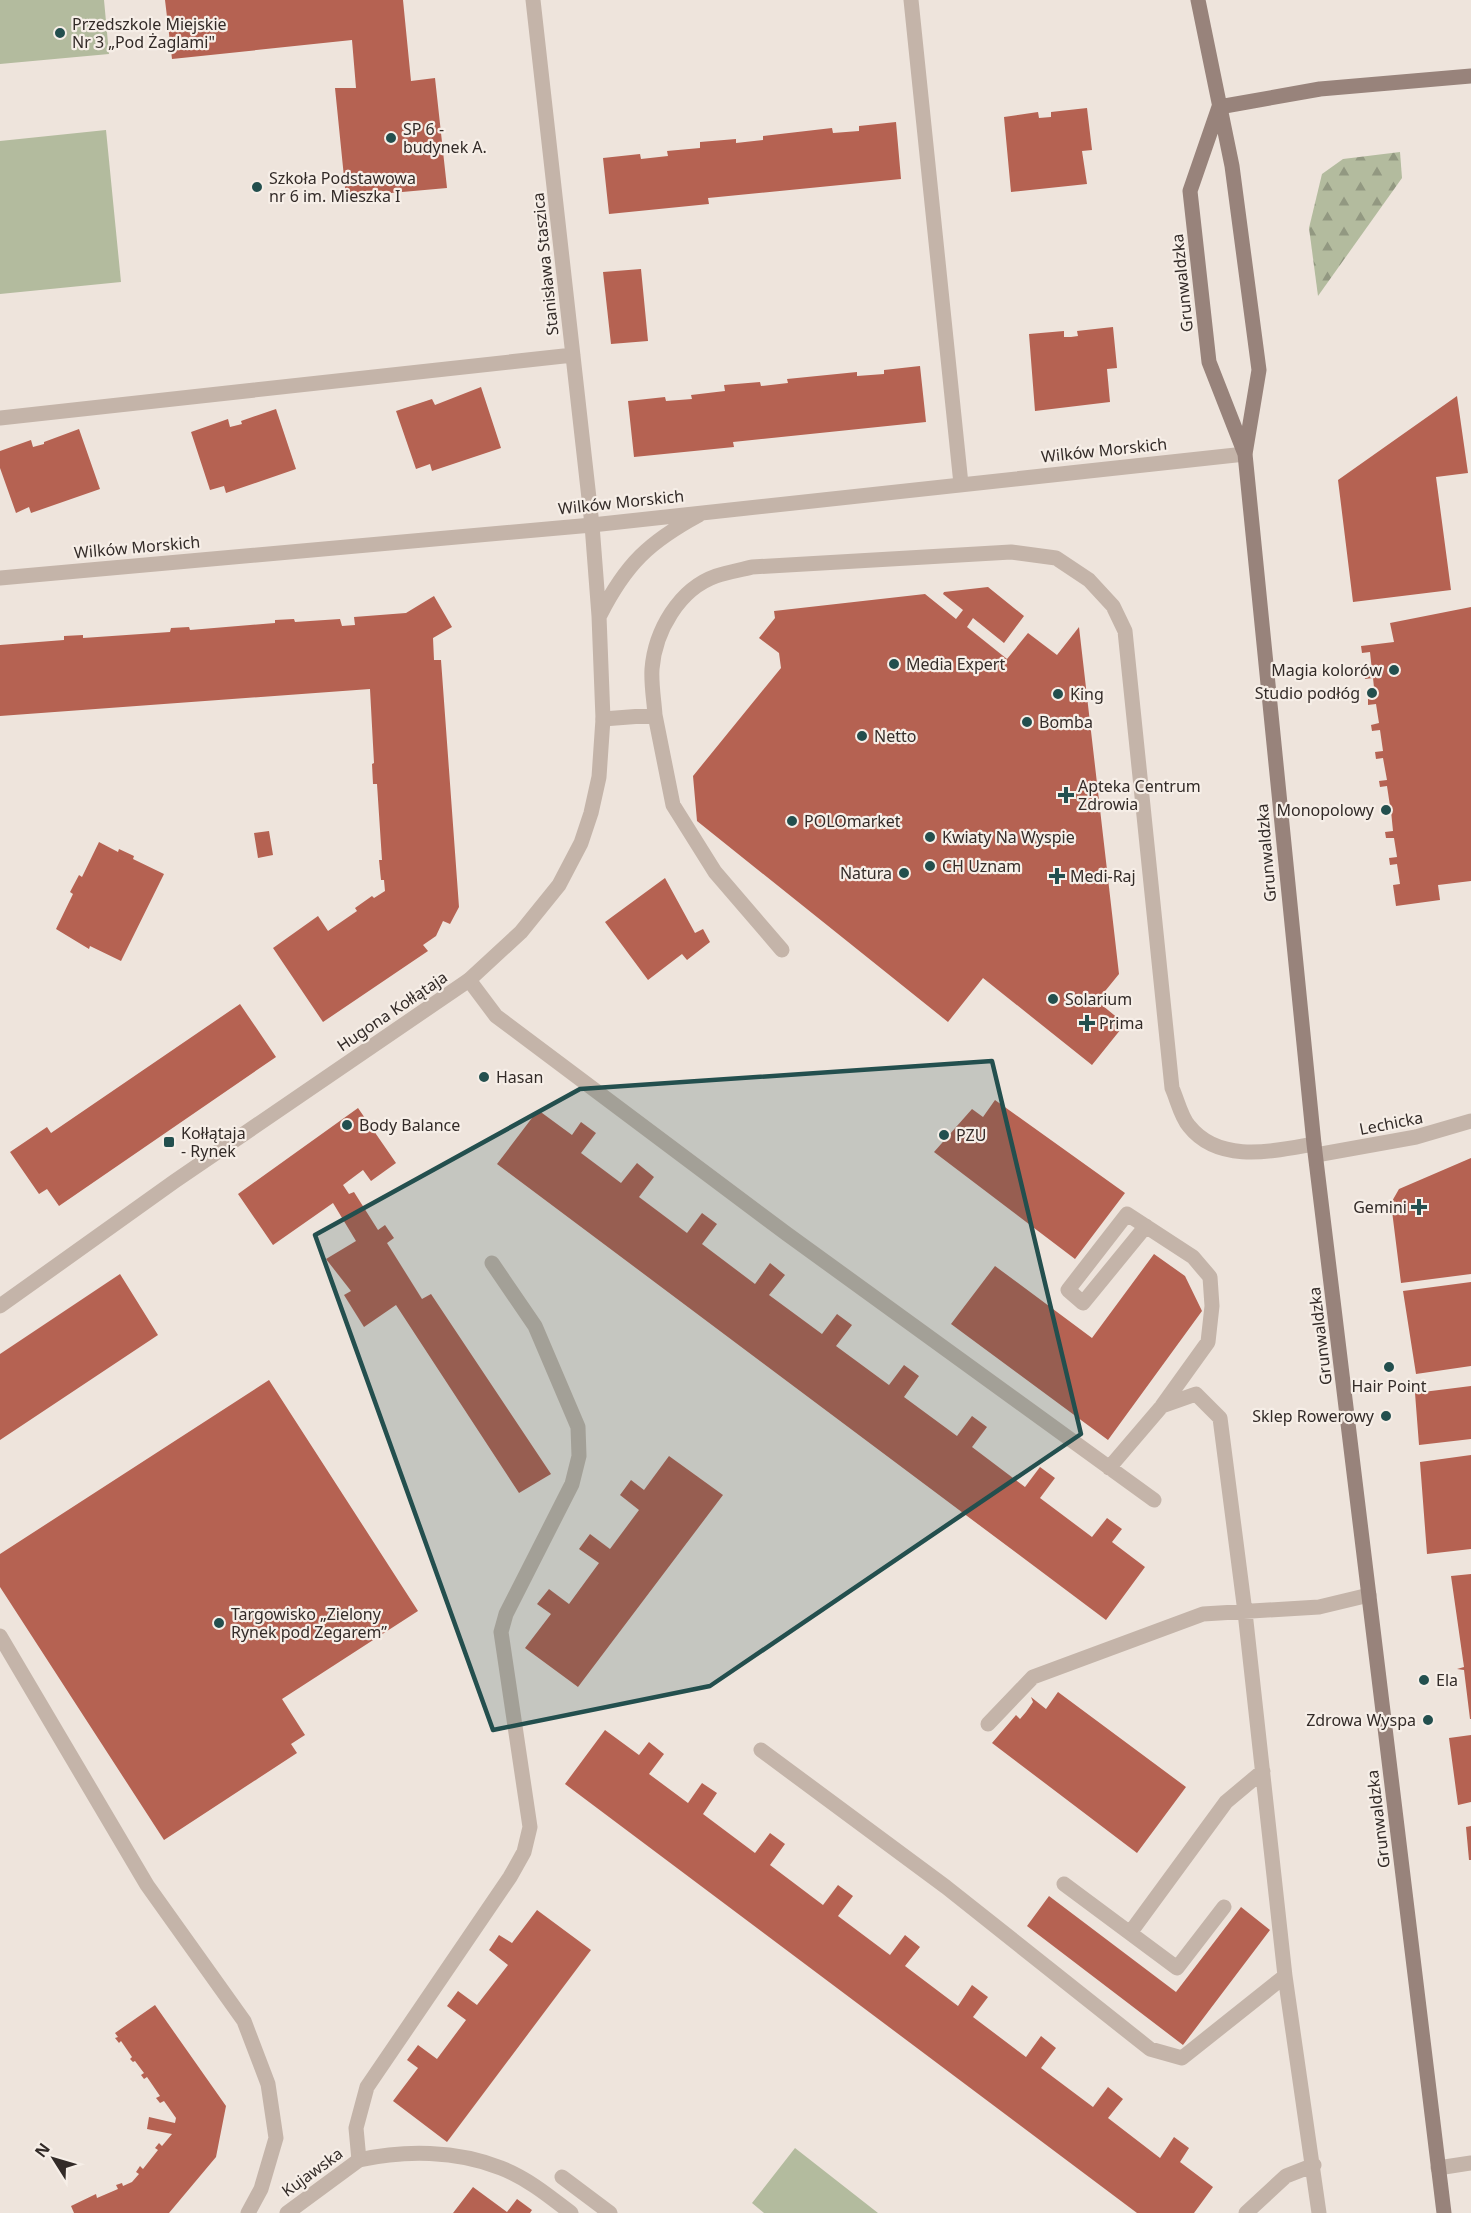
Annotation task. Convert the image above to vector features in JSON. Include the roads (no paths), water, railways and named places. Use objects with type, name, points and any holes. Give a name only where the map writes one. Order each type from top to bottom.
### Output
[{"type":"street","name":"Stanisława Staszica","points":[[533,0],[592,525]]},
{"type":"street","points":[[911,0],[961,484]]},
{"type":"street","name":"Grunwaldzka","points":[[1198,0],[1232,166],[1259,370],[1245,454],[1315,1149],[1444,2213]]},
{"type":"street","points":[[1219,107],[1320,89],[1471,76]]},
{"type":"street","name":"Grunwaldzka","points":[[1219,107],[1190,191],[1209,362],[1245,454]]},
{"type":"street","points":[[0,418],[573,355]]},
{"type":"street","name":"Wilków Morskich","points":[[0,578],[592,525],[1245,454]]},
{"type":"street","points":[[599,616],[616,584],[638,557],[666,533],[707,511]]},
{"type":"street","name":"Hugona Kołłątaja","points":[[0,1306],[175,1181],[469,980],[521,932],[559,885],[591,813],[599,777],[603,719],[599,616],[592,525]]},
{"type":"street","name":"Lechicka","points":[[782,950],[715,872],[673,805],[655,715],[652,669],[660,634],[672,610],[690,592],[715,576],[752,567],[1011,552],[1056,558],[1089,580],[1113,606],[1125,631],[1172,1088],[1188,1126],[1212,1146],[1261,1154],[1416,1137],[1471,1121]]},
{"type":"street","points":[[603,719],[655,715]]},
{"type":"street","points":[[469,980],[496,1016],[787,1234],[1154,1500]]},
{"type":"street","points":[[1109,1468],[1162,1406],[1208,1342],[1212,1306],[1210,1277],[1192,1257],[1146,1226],[1127,1214],[1068,1290],[1083,1303],[1146,1226]]},
{"type":"street","points":[[492,1263],[535,1326],[578,1427],[579,1456],[572,1484],[506,1614],[501,1632],[530,1827],[524,1852],[510,1877],[367,2087],[356,2128],[359,2160],[393,2152],[470,2159],[501,2168],[530,2183],[571,2213]]},
{"type":"street","points":[[1162,1406],[1196,1394],[1220,1418],[1245,1612],[1285,1976],[1314,2165],[1319,2213]]},
{"type":"street","points":[[988,1724],[1033,1677],[1203,1614],[1319,1607],[1369,1595]]},
{"type":"street","points":[[0,1636],[147,1885],[244,2021],[267,2084],[276,2138],[261,2189],[248,2213]]},
{"type":"street","points":[[761,1750],[946,1887],[1150,2049],[1182,2058],[1285,1976]]},
{"type":"street","points":[[1130,1933],[1226,1802],[1263,1771]]},
{"type":"street","points":[[1064,1884],[1177,1968],[1224,1907]]},
{"type":"street","name":"Kujawska","points":[[286,2213],[359,2160]]},
{"type":"street","points":[[1438,2168],[1471,2163]]},
{"type":"street","points":[[1246,2213],[1286,2176],[1314,2165]]},
{"type":"street","points":[[562,2177],[610,2213]]},
{"type":"place","name":"Przedszkole Miejskie Nr 3 „Pod Żaglami\"","points":[[60,33]]},
{"type":"place","name":"SP 6 - budynek A.","points":[[391,138]]},
{"type":"place","name":"Szkoła Podstawowa nr 6 im. Mieszka I","points":[[257,187]]},
{"type":"place","name":"Media Expert","points":[[894,664]]},
{"type":"place","name":"Magia kolorów","points":[[1394,670]]},
{"type":"place","name":"Studio podłóg","points":[[1372,693]]},
{"type":"place","name":"King","points":[[1058,694]]},
{"type":"place","name":"Bomba","points":[[1027,722]]},
{"type":"place","name":"Netto","points":[[862,736]]},
{"type":"place","name":"Apteka Centrum Zdrowia","points":[[1066,795]]},
{"type":"place","name":"Monopolowy","points":[[1386,810]]},
{"type":"place","name":"POLOmarket","points":[[792,821]]},
{"type":"place","name":"Kwiaty Na Wyspie","points":[[930,837]]},
{"type":"place","name":"CH Uznam","points":[[930,866]]},
{"type":"place","name":"Natura","points":[[904,873]]},
{"type":"place","name":"Medi-Raj","points":[[1057,876]]},
{"type":"place","name":"Solarium","points":[[1053,999]]},
{"type":"place","name":"Prima","points":[[1087,1023]]},
{"type":"place","name":"Hasan","points":[[484,1077]]},
{"type":"place","name":"Body Balance","points":[[347,1125]]},
{"type":"place","name":"PZU","points":[[944,1135]]},
{"type":"place","name":"Kołłątaja - Rynek","points":[[169,1142]]},
{"type":"place","name":"Gemini","points":[[1419,1207]]},
{"type":"place","name":"Hair Point","points":[[1389,1367]]},
{"type":"place","name":"Sklep Rowerowy","points":[[1386,1416]]},
{"type":"place","name":"Targowisko „Zielony Rynek pod Zegarem”","points":[[219,1623]]},
{"type":"place","name":"Ela","points":[[1424,1680]]},
{"type":"place","name":"Zdrowa Wyspa","points":[[1428,1720]]}]
